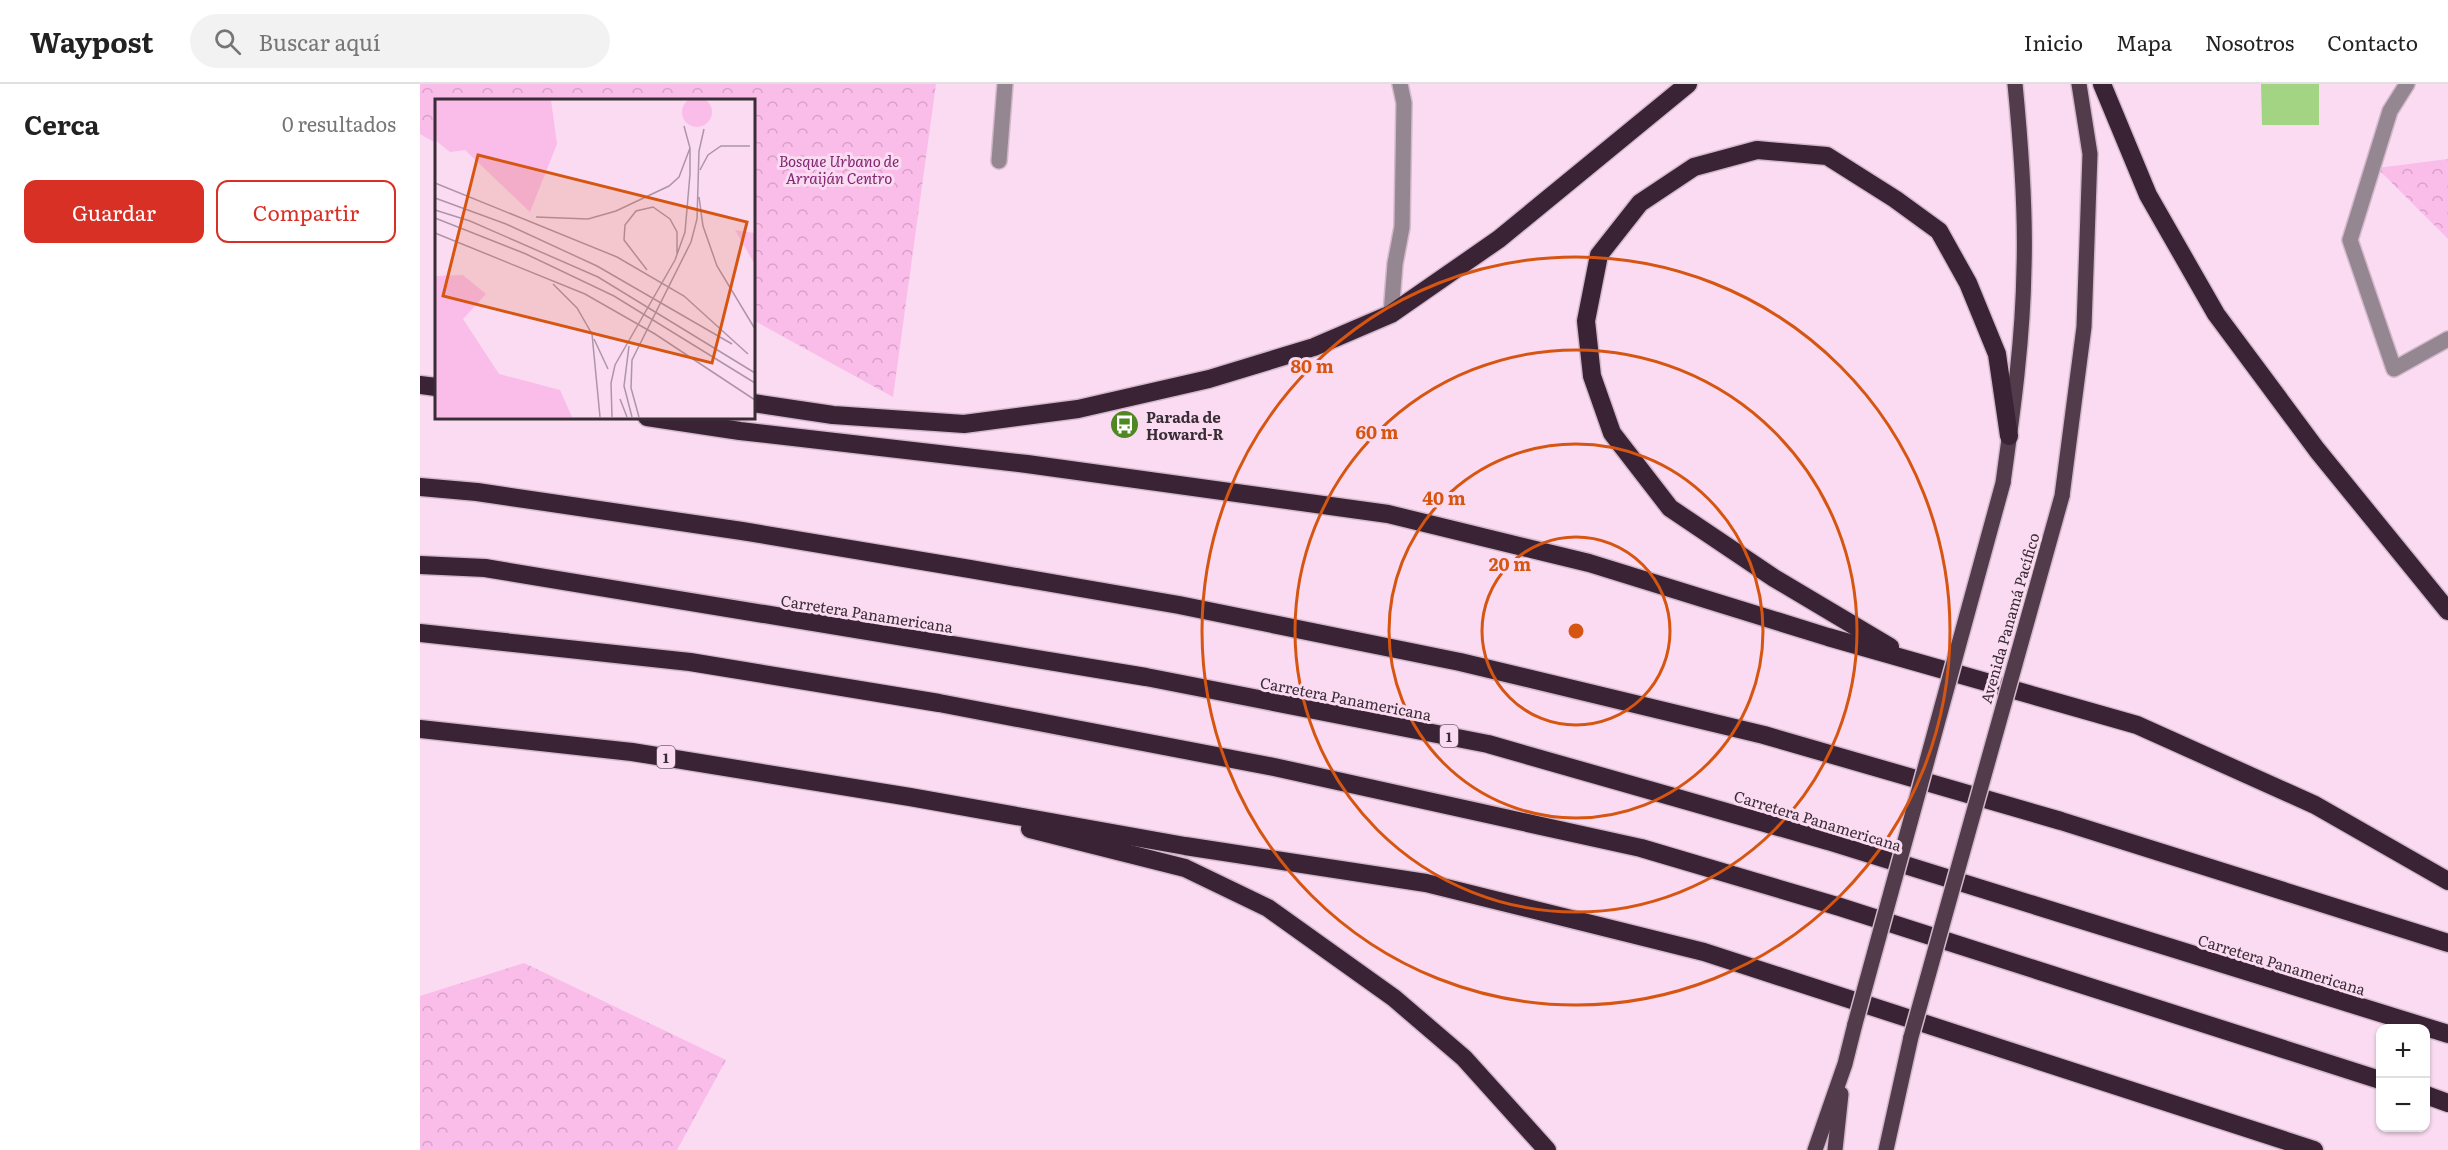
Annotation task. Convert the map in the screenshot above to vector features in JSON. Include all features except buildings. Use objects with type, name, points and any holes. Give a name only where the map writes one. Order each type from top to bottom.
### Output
[{"type":"highway","points":[[754,403],[833,415],[964,424],[1067,410],[1209,379],[1314,347],[1391,314],[1499,239],[1688,84]]},
{"type":"highway","points":[[2102,84],[2148,195],[2216,314],[2317,450],[2448,610]]},
{"type":"highway","points":[[1912,661],[1774,578],[1670,508],[1612,433],[1592,376],[1586,321],[1599,255],[1640,203],[1694,167],[1757,150],[1827,156],[1895,199],[1939,231],[1968,283],[1997,354],[2009,436]]},
{"type":"highway","points":[[420,385],[435,387]]},
{"type":"highway","points":[[654,418],[740,431],[1027,464],[1388,514],[1589,563],[1912,661],[2137,724],[2315,805],[2448,881]]},
{"type":"highway","points":[[420,488],[500,495],[947,565],[1179,605],[1460,662],[1764,735],[2061,821],[2448,943]]},
{"type":"highway","name":"Carretera Panamericana","points":[[420,565],[485,568],[1146,677],[1488,744],[1828,841],[2448,1035]]},
{"type":"highway","points":[[420,633],[690,662],[939,704],[1274,767],[1641,848],[1840,907],[2376,1079]]},
{"type":"highway","name":"1","points":[[420,729],[632,752],[910,797],[1185,846],[1426,883],[1704,952],[2314,1150]]},
{"type":"highway","points":[[910,797],[1185,868],[1268,908],[1394,998],[1464,1058],[1547,1150]]},
{"type":"highway","points":[[2430,1096],[2448,1102]]},
{"type":"main road","points":[[1815,1150],[1845,1064],[2003,483],[2019,357],[2024,267],[2021,146],[2015,84]]},
{"type":"main road","name":"Avenida Panamá Pacífico","points":[[1886,1150],[1911,1037],[2062,496],[2084,327],[2090,154],[2079,84]]},
{"type":"main road","points":[[1834,1150],[1845,1064]]},
{"type":"street","points":[[999,161],[1005,84]]},
{"type":"street","points":[[1391,314],[1395,264],[1402,227],[1404,104],[1400,84]]},
{"type":"street","points":[[2407,84],[2390,111],[2350,240],[2394,369],[2448,339]]},
{"type":"green space","name":"Bosque Urbano de Arraiján Centro","points":[[420,84],[936,84],[893,397],[754,321],[754,99],[435,99],[435,142],[420,134]]},
{"type":"green space","points":[[2448,159],[2448,239],[2377,168]]},
{"type":"green space","points":[[524,963],[726,1060],[677,1150],[420,1150],[420,996]]},
{"type":"place","name":"Parada de Howard-R","points":[[1125,425]]}]
